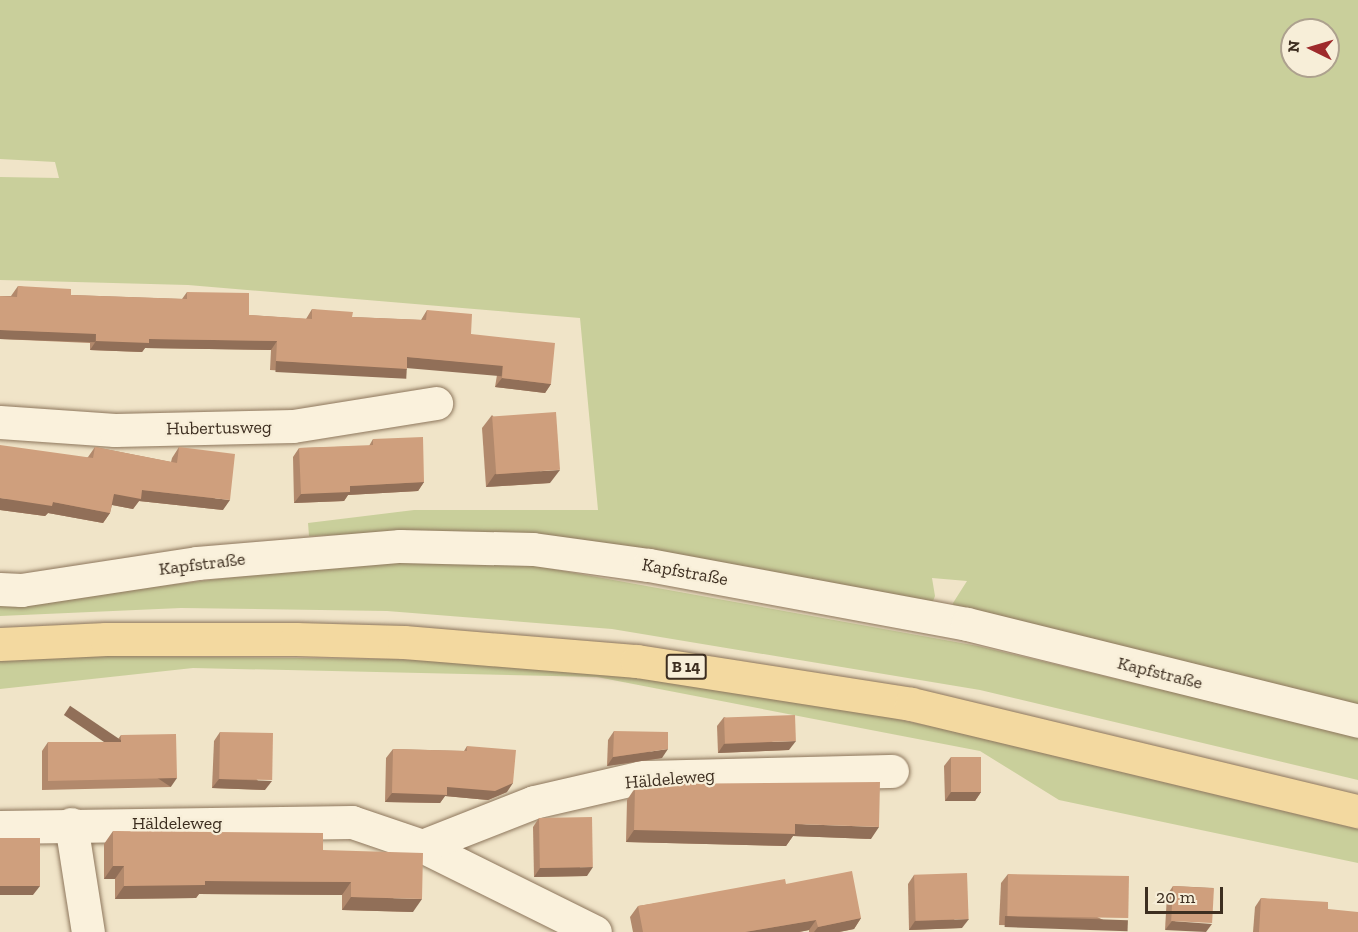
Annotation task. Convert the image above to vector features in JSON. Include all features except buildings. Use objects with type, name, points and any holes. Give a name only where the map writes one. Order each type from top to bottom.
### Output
[{"type":"main road","name":"B 14","points":[[0,644],[106,639],[380,641],[649,663],[911,704],[1358,811]]},
{"type":"street","name":"Hubertusweg","points":[[0,422],[115,430],[293,426],[436,403]]},
{"type":"street","name":"Kapfstraße","points":[[0,590],[21,590],[197,563],[388,547],[533,549],[649,565],[968,624],[1358,721]]},
{"type":"street","name":"Häldeleweg","points":[[422,846],[534,802],[642,777],[892,771]]},
{"type":"street","name":"Häldeleweg","points":[[0,826],[352,822],[422,846],[595,932]]},
{"type":"street","points":[[71,824],[88,932]]},
{"type":"green space","points":[[0,0],[1358,0],[1358,708],[955,612],[953,603],[967,581],[932,578],[935,596],[931,606],[750,567],[529,537],[391,533],[309,536],[308,523],[414,510],[598,510],[580,318],[188,285],[0,280],[0,177],[59,178],[55,162],[0,159]]},
{"type":"green space","points":[[385,559],[536,566],[978,646],[1358,736],[1358,780],[980,690],[612,629],[387,611],[181,608],[0,616],[0,605]]},
{"type":"green space","points":[[108,656],[389,659],[587,667],[731,684],[939,728],[1358,829],[1358,863],[1059,800],[980,751],[597,677],[193,668],[0,689],[0,661]]}]
